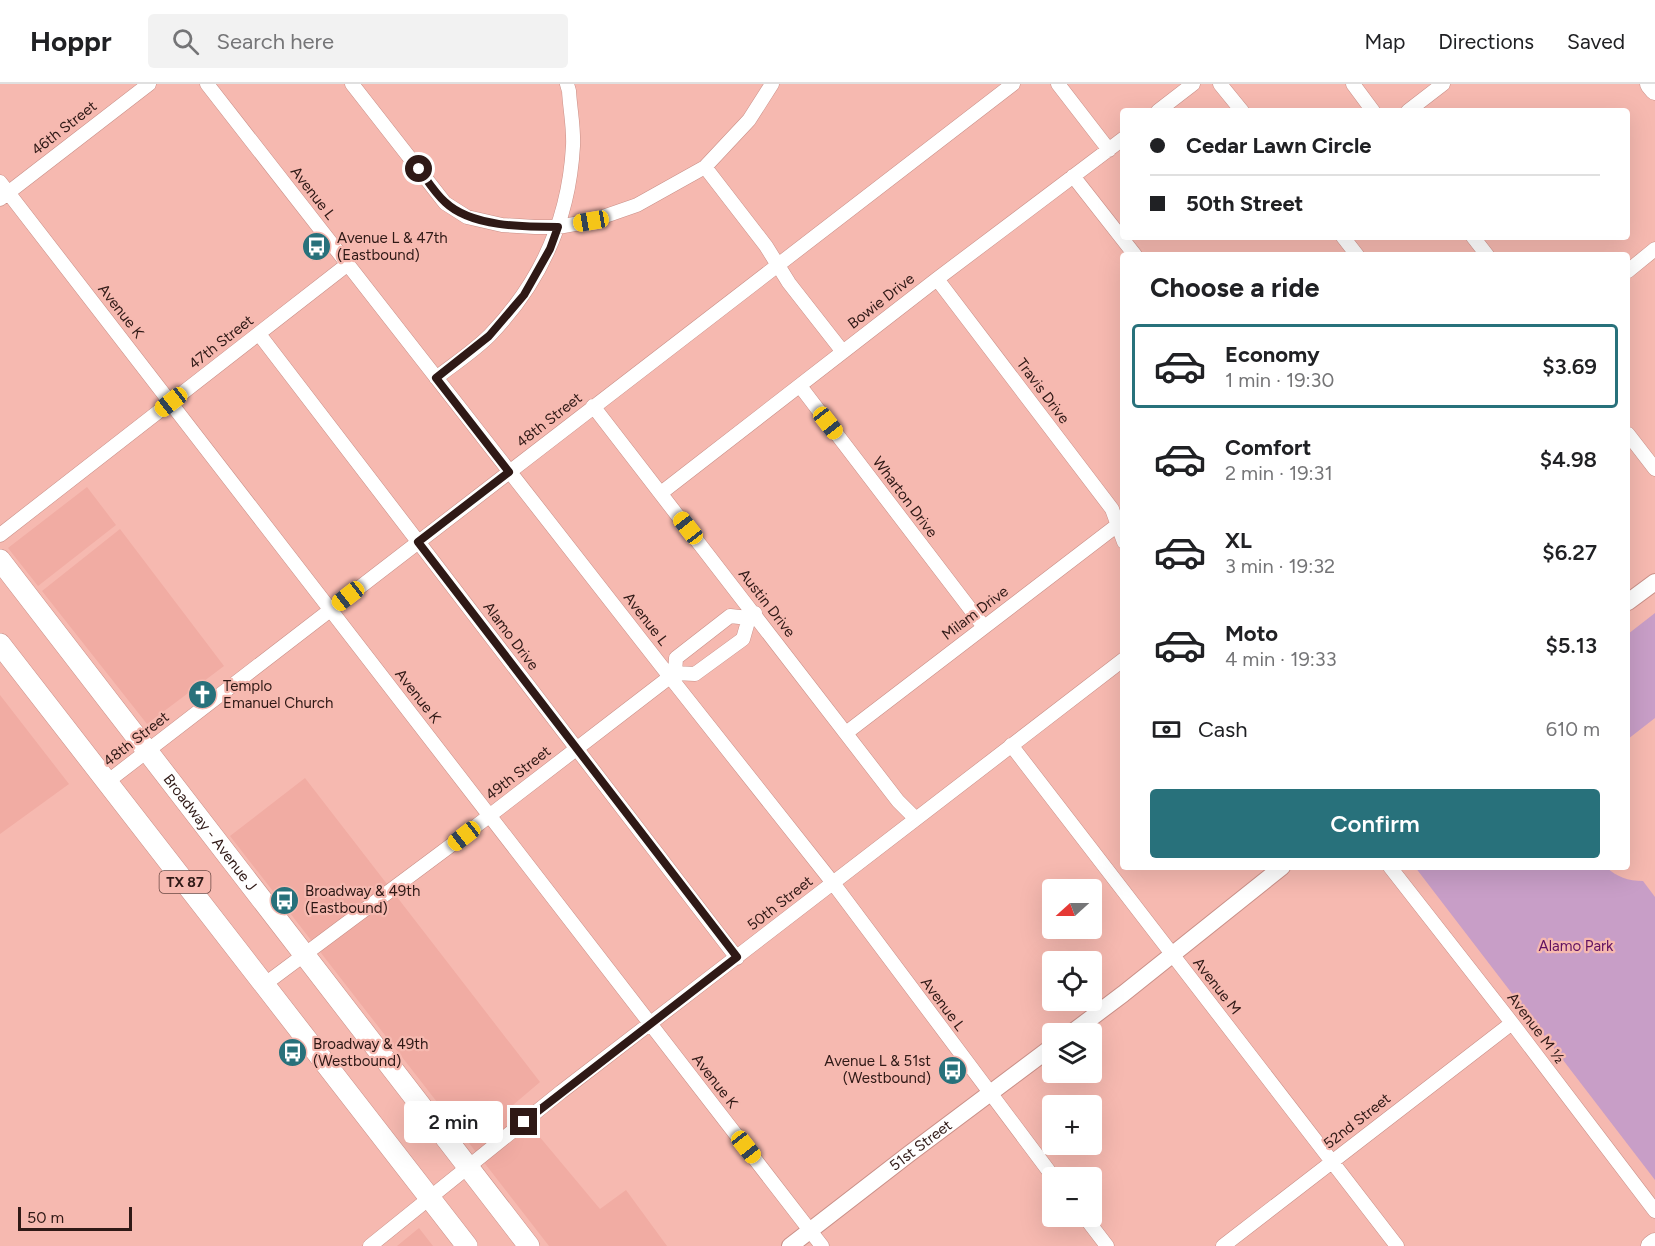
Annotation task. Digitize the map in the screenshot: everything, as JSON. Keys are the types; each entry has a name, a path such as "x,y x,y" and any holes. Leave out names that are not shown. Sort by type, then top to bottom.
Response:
{"main road":[{"path":"1650,84 1655,90"},
{"name":"Broadway - Avenue J","path":"0,560 529,1246"},
{"name":"TX 87","path":"0,644 467,1246"},
{"path":"1651,1246 1655,1243"}],"street":[{"name":"46th Street","path":"3,191 149,84"},
{"name":"Avenue L","path":"207,84 509,472 672,675 833,883 1046,1167"},
{"path":"352,84 446,203 466,217 502,225 535,227 558,227 591,221 638,205 705,167 749,120 772,84"},
{"path":"436,378 489,336 524,295 550,249 567,198 573,144 567,84"},
{"name":"48th Street","path":"107,782 1013,84"},
{"path":"1058,84 1109,150"},
{"path":"1162,108 1193,84"},
{"path":"1220,84 1240,108"},
{"path":"1353,84 1371,108"},
{"path":"1412,108 1443,84"},
{"name":"Bowie Drive","path":"661,493 937,279 1120,141"},
{"path":"705,167 766,246 789,283 843,352"},
{"path":"1073,176 1120,236"},
{"name":"Avenue K","path":"3,191 171,402 822,1246"},
{"path":"1123,240 1133,252"},
{"path":"1345,240 1355,252"},
{"path":"1475,240 1485,252"},
{"path":"1630,269 1655,249"},
{"name":"47th Street","path":"0,535 348,264"},
{"name":"Travis Drive","path":"937,279 1112,509 1120,523"},
{"name":"Alamo Drive","path":"259,334 737,957"},
{"name":"Wharton Drive","path":"800,386 984,627"},
{"name":"Austin Drive","path":"593,406 752,615 898,801 916,819"},
{"path":"1630,437 1655,469"},
{"name":"Milam Drive","path":"846,733 1120,523"},
{"path":"1630,601 1655,582"},
{"name":"49th Street","path":"265,984 490,816 672,675 695,674 743,639 752,615 730,616 676,658 672,675"},
{"name":"50th Street","path":"370,1246 468,1166 1120,662"},
{"name":"Avenue M","path":"1011,745 1397,1246"},
{"path":"1084,1023 1278,870"},
{"name":"Avenue M ½","path":"1392,870 1655,1211"},
{"name":"52nd Street","path":"1223,1246 1512,1023"},
{"name":"51st Street","path":"790,1246 1042,1054"},
{"path":"1092,1227 1107,1246"}],"shaded area":[{"path":"87,487 116,525 38,586 8,548"},
{"path":"120,529 224,666 147,724 42,591"},
{"path":"0,695 69,784 0,834"},
{"path":"305,778 540,1082 513,1105 600,1209 626,1190 667,1246 549,1246 230,836"},
{"path":"419,1228 433,1246 397,1246"}],"green space":[{"path":"1655,613 1655,718 1630,737 1630,632"},
{"name":"Alamo Park","path":"1417,870 1610,870 1623,878 1643,881 1655,897 1655,1180"}],"place":[{"name":"Avenue L & 47th (Eastbound)","path":"316,247"},
{"name":"Templo Emanuel Church","path":"202,695"},
{"name":"Broadway & 49th (Eastbound)","path":"284,900"},
{"name":"Broadway & 49th (Westbound)","path":"292,1053"},
{"name":"Avenue L & 51st (Westbound)","path":"952,1070"}],"route":[{"path":"419,169 446,203 466,217 502,225 558,227 550,249 524,295 489,336 436,378 509,472 418,542 737,957 524,1122"}]}
